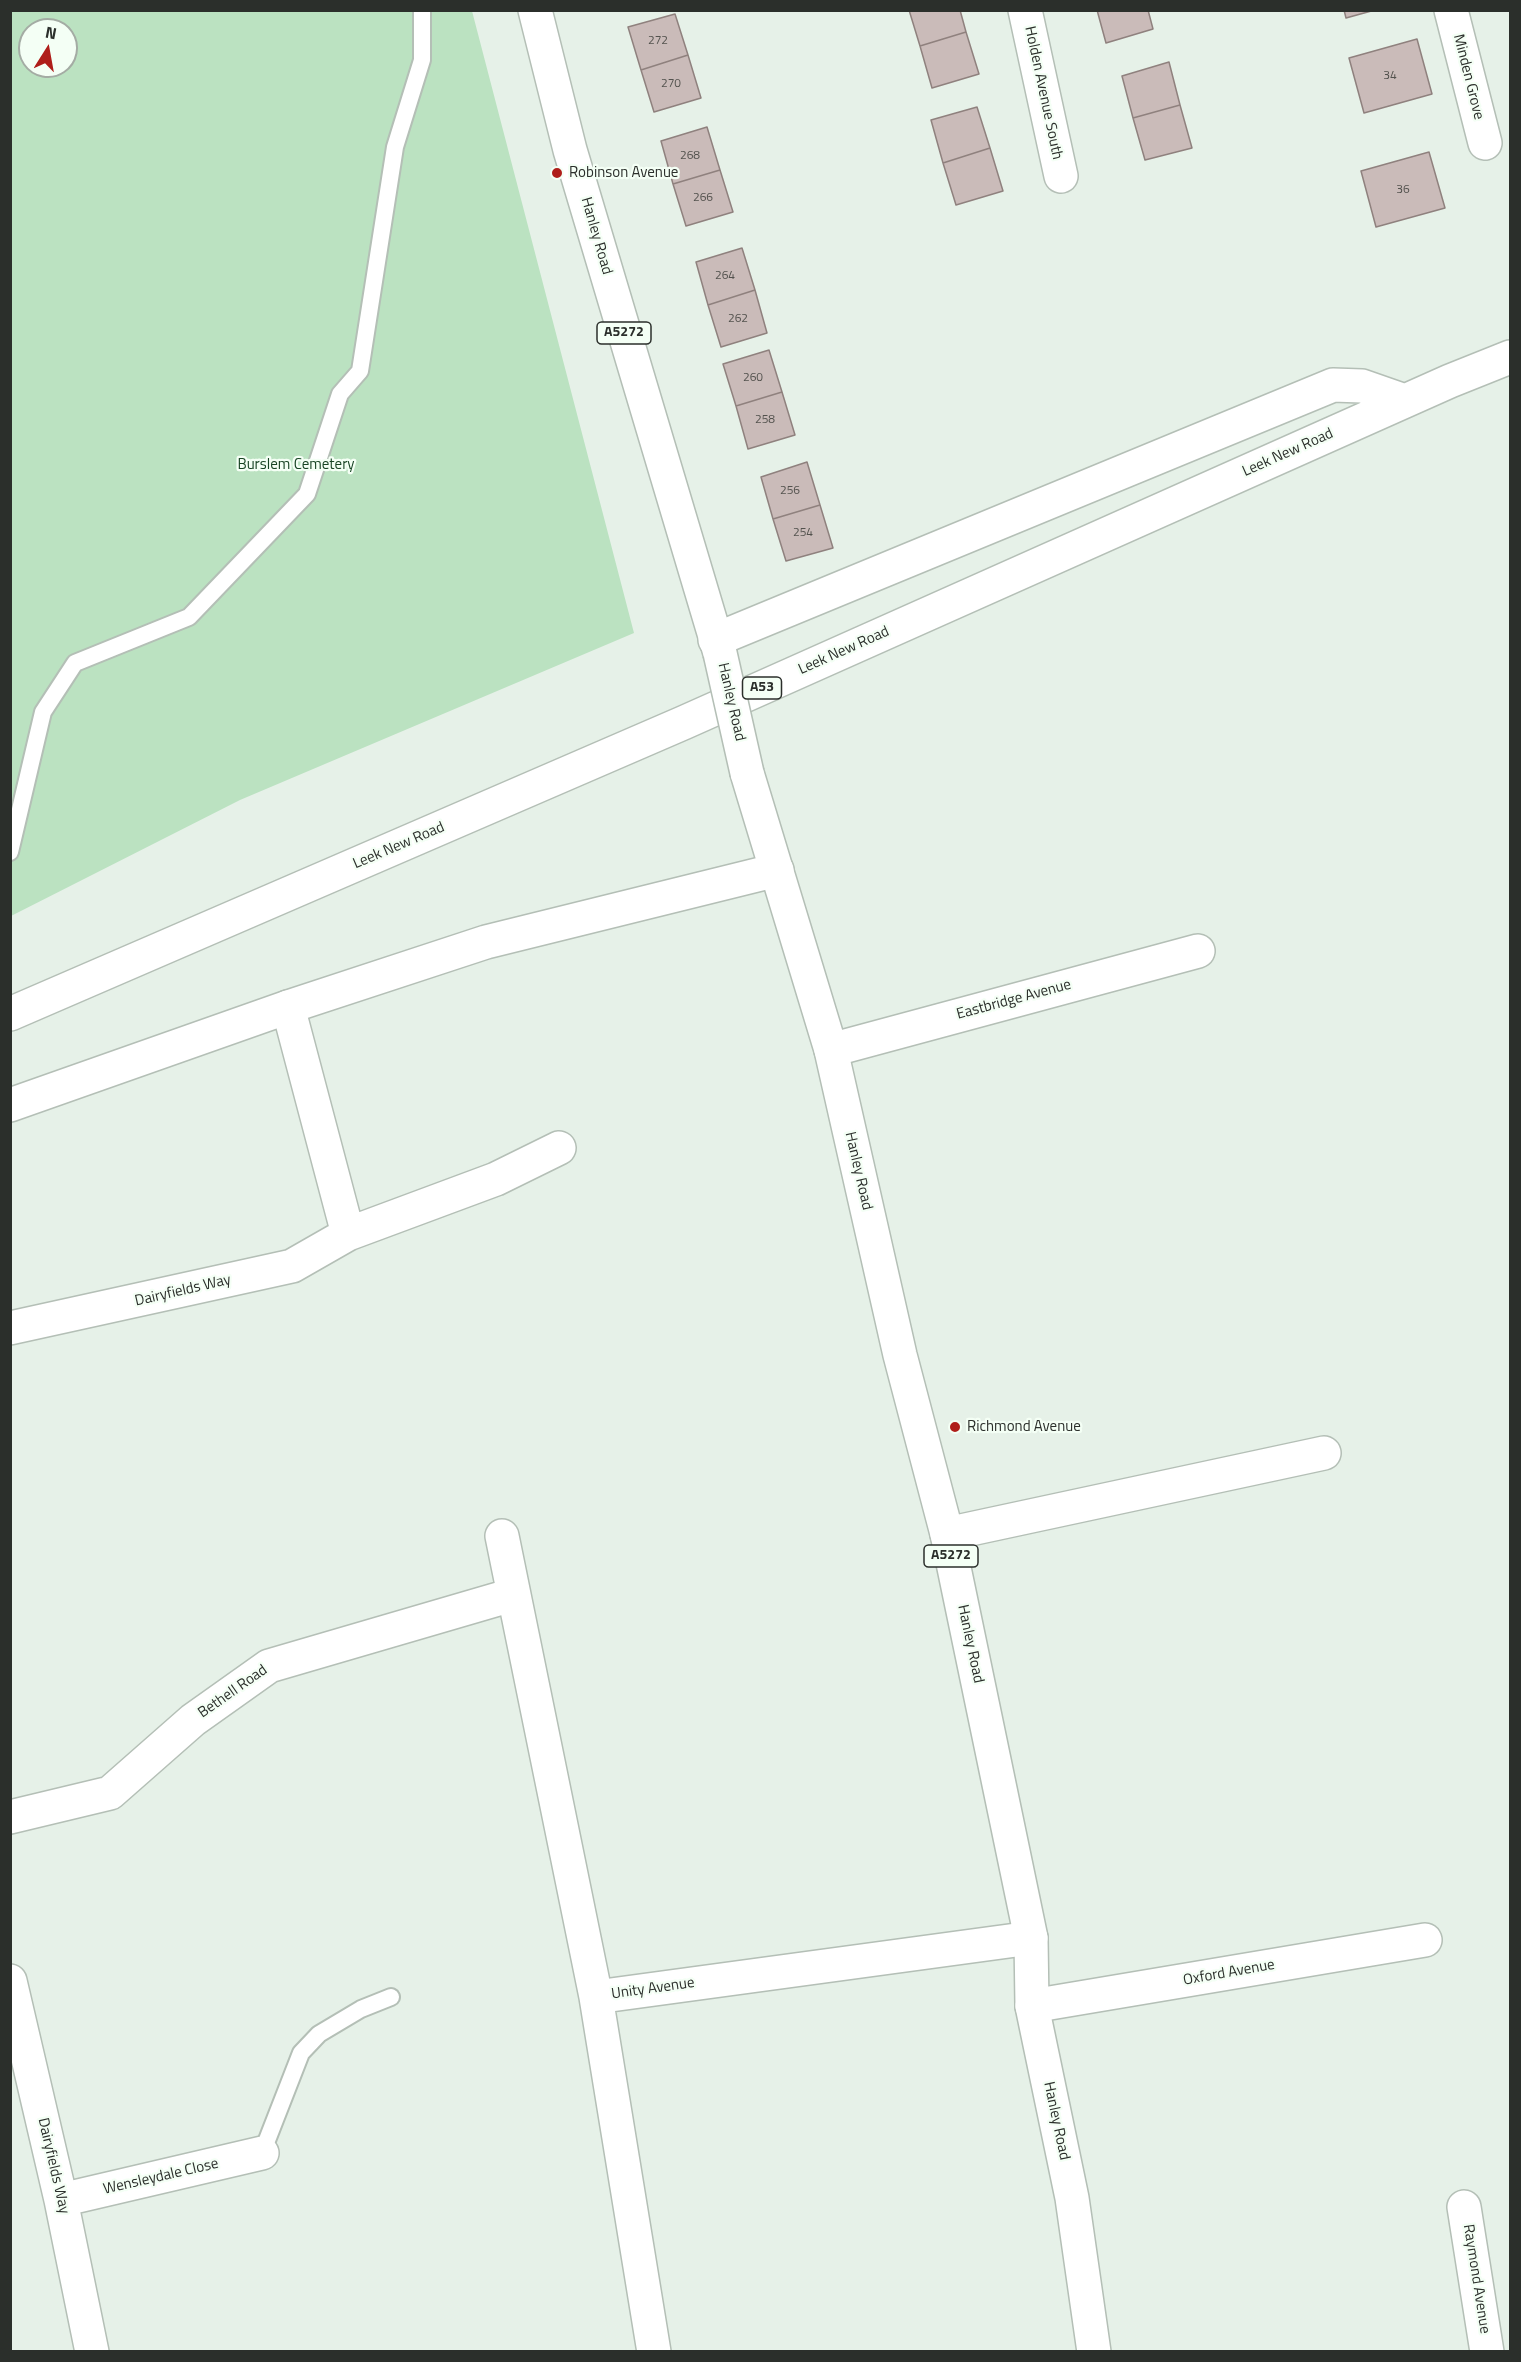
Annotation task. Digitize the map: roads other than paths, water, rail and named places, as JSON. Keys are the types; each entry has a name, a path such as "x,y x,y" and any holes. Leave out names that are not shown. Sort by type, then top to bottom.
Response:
{"main road":[{"name":"Hanley Road","path":"535,10 570,150 717,647 747,773 831,1050 900,1355 947,1534 1031,1938 1032,2006 1072,2198 1094,2352"},
{"name":"Holden Avenue South","path":"1025,10 1061,176"},
{"name":"Minden Grove","path":"1451,10 1485,142"},
{"name":"Leek New Road","path":"10,1014 694,718 1405,401 1510,357"},
{"path":"717,647 1334,385 1362,386 1405,401"},
{"path":"10,1105 288,1007 486,942 777,870"},
{"name":"Eastbridge Avenue","path":"831,1050 1198,951"},
{"path":"288,1007 348,1234"},
{"name":"Dairyfields Way","path":"10,1328 291,1266 348,1234 496,1179 559,1148"},
{"path":"947,1534 1324,1453"},
{"path":"502,1536 512,1595 524,1638 596,1997"},
{"name":"Bethell Road","path":"10,1816 110,1793 194,1720 269,1666 512,1595"},
{"name":"Unity Avenue","path":"654,2352 596,1997 1031,1938"},
{"name":"Oxford Avenue","path":"1032,2006 1425,1940"},
{"name":"Dairyfields Way","path":"10,1981 62,2200 92,2352"},
{"name":"Wensleydale Close","path":"62,2200 261,2153"},
{"name":"Raymond Avenue","path":"1464,2207 1487,2352"}],"lane":[{"path":"10,852 43,712 75,663 189,617 307,494 340,394 360,370 394,147 422,60 422,10"},
{"path":"261,2153 301,2054 319,2034 361,2009 391,1996"}],"place":[{"name":"Robinson Avenue","path":"557,173"},
{"name":"Richmond Avenue","path":"955,1427"}],"park label":[{"name":"Burslem Cemetery","path":"296,465"}]}
